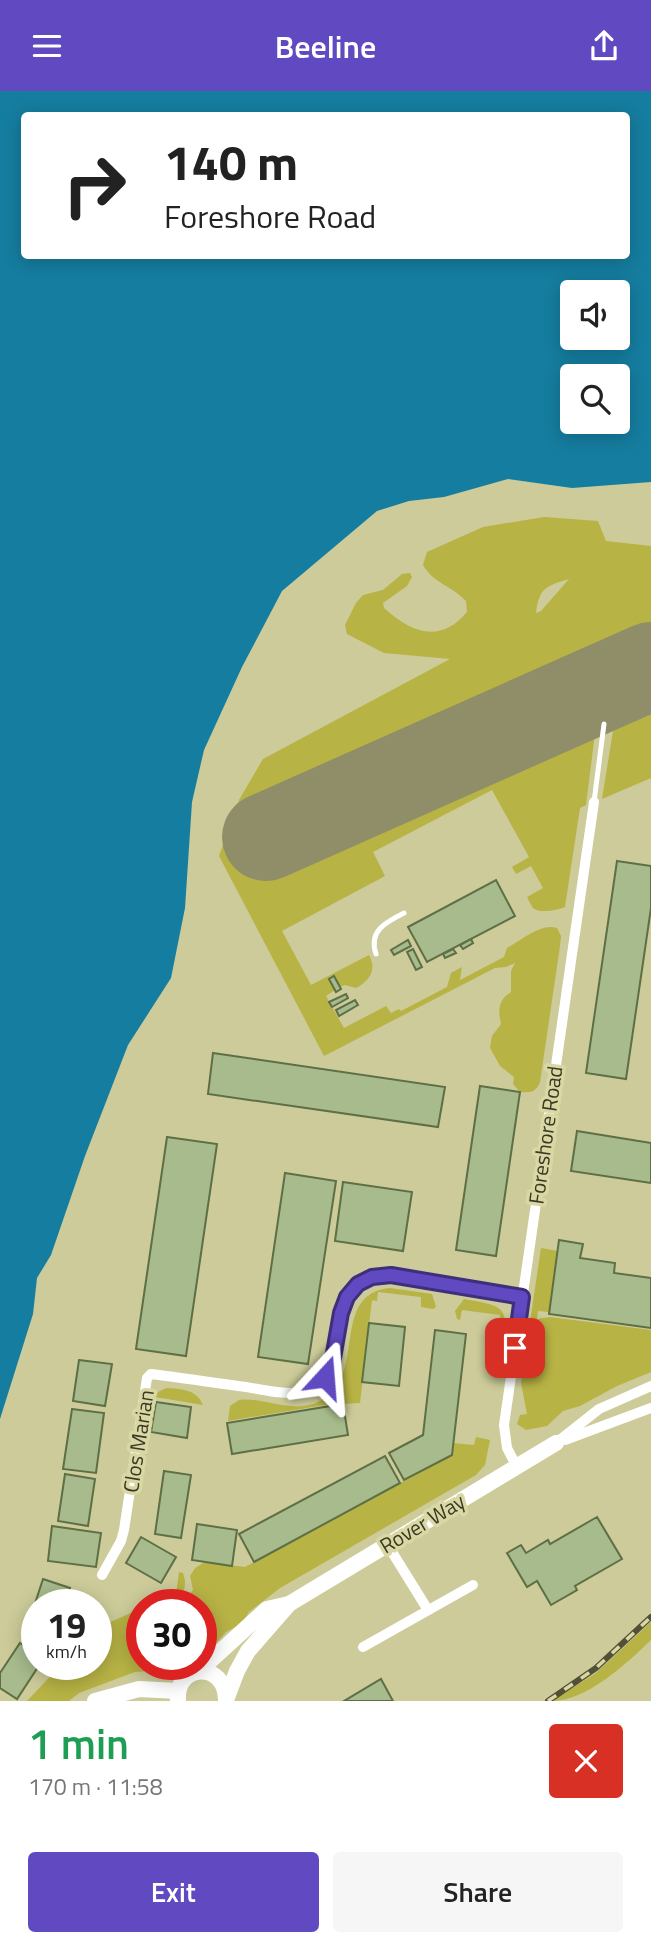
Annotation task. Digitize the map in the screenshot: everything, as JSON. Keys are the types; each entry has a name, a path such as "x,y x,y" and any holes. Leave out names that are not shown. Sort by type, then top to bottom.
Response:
{"street":[{"name":"Foreshore Road","path":"517,1467 507,1448 504,1425 594,802"},
{"name":"Clos Marian","path":"102,1575 121,1541 124,1530 147,1378 151,1374 288,1393 312,1388 325,1377 332,1364 341,1313 347,1297 358,1284 380,1275 522,1297"},
{"path":"556,1443 599,1409 651,1386"},
{"path":"556,1443 651,1408"},
{"name":"Rover Way","path":"226,1700 248,1651 289,1604 556,1443"},
{"path":"387,1543 428,1609"},
{"path":"363,1647 473,1585"},
{"name":"Rover Way","path":"217,1655 267,1609 289,1604"},
{"path":"217,1678 224,1685 226,1700"},
{"path":"95,1701 139,1689 178,1696"}],"lane":[{"path":"594,802 604,724"},
{"path":"376,954 373,939 377,931 382,925 404,913"}],"shaded area":[{"path":"544,517 598,521 606,541 651,546 651,778 602,799 614,725 595,733 586,805 580,808 565,907 544,911 532,907 527,897 543,888 531,866 516,874 512,867 529,857 492,790 373,852 385,876 282,931 311,985 369,955 371,974 356,988 345,985 340,987 334,977 329,979 335,990 326,996 344,1028 386,1006 391,1013 399,1009 401,1011 447,987 451,973 462,967 460,980 504,957 507,948 532,933 545,928 557,928 561,936 560,946 540,1082 535,1090 527,1092 520,1092 513,1084 514,1077 500,1066 490,1048 492,1036 501,1024 501,1002 511,992 511,971 515,963 495,968 324,1056 219,856 239,800 263,759 450,659 384,653 347,634 345,625 363,595 383,590 402,574 410,573 412,577 407,586 383,603 384,608 415,629 436,631 457,622 467,612 466,601 432,576 423,565 427,552 483,527","holes":["569,579 541,611 536,613 539,598 545,589"]},
{"path":"541,1248 558,1251 549,1312 538,1311 537,1319 550,1317 651,1330 651,1372 580,1406 563,1411 547,1426 526,1430 517,1424 520,1415 527,1414 521,1383 527,1346 524,1326 530,1322"},
{"path":"390,1288 432,1294 436,1307 421,1307 421,1297 378,1292 377,1301 372,1300 360,1403 343,1402 228,1421 230,1406 239,1400 304,1406 331,1394 341,1378 359,1306 371,1294"},
{"path":"464,1299 488,1304 502,1311 505,1324 497,1349 500,1315 462,1310 460,1320 457,1319 455,1311"},
{"path":"166,1388 192,1393 203,1405 155,1397"},
{"path":"476,1437 490,1440 485,1465 476,1475 280,1588 217,1642 217,1589 193,1589 190,1576 195,1568 205,1562 245,1567 452,1455 453,1443 474,1445"},
{"path":"179,1572 183,1573 184,1589 177,1589"},
{"path":"126,1615 126,1675 79,1693 69,1701 27,1701 47,1680 112,1680 112,1621"},
{"path":"651,1622 651,1640 606,1679 579,1695 552,1701 596,1673"}],"water":[{"path":"0,91 651,91 651,482 572,488 508,479 444,497 409,501 377,511 282,591 242,667 204,750 192,802 185,908 171,978 128,1045 85,1156 51,1255 37,1278 33,1314 0,1419"}],"building":[{"path":"617,861 651,866 651,908 626,1079 586,1073"},
{"path":"496,880 515,916 427,962 408,927"},
{"path":"471,939 473,943 463,949 460,945"},
{"path":"408,940 411,946 394,955 391,950"},
{"path":"413,949 422,967 416,970 407,952"},
{"path":"453,949 456,953 445,958 443,954"},
{"path":"334,976 341,989 336,992 329,979"},
{"path":"346,994 348,998 332,1007 329,1002"},
{"path":"355,1000 358,1005 339,1016 336,1010"},
{"path":"213,1053 445,1087 438,1127 208,1094"},
{"path":"480,1086 520,1092 496,1256 456,1250"},
{"path":"577,1131 651,1143 651,1183 571,1171"},
{"path":"167,1137 217,1144 186,1356 136,1349"},
{"path":"285,1173 336,1181 308,1364 258,1357"},
{"path":"343,1182 412,1192 403,1251 335,1241"},
{"path":"559,1240 583,1244 580,1258 615,1263 614,1273 651,1278 651,1328 549,1314"},
{"path":"369,1323 405,1327 399,1386 362,1382"},
{"path":"435,1330 466,1334 452,1455 404,1480 389,1453 423,1435"},
{"path":"79,1360 112,1364 105,1406 73,1401"},
{"path":"156,1402 191,1407 187,1438 151,1432"},
{"path":"343,1404 348,1435 232,1454 227,1423"},
{"path":"72,1409 104,1413 96,1473 63,1469"},
{"path":"385,1456 400,1483 254,1562 239,1534"},
{"path":"164,1471 191,1475 181,1538 155,1534"},
{"path":"65,1474 95,1479 88,1526 58,1521"},
{"path":"597,1517 622,1559 575,1586 577,1590 551,1605 537,1581 527,1587 507,1553 521,1545 526,1553 548,1540 550,1544"},
{"path":"197,1524 237,1530 232,1566 192,1560"},
{"path":"52,1526 101,1533 96,1567 48,1561"},
{"path":"141,1537 176,1557 161,1583 126,1563"},
{"path":"43,1579 70,1588 70,1589 40,1589"},
{"path":"21,1644 21,1680 29,1680 17,1699 0,1688 0,1673"},
{"path":"381,1679 393,1701 344,1701"}],"runway":[{"path":"266,837 651,666"}],"railway":[{"path":"548,1701 596,1668 651,1617"}],"route":[{"path":"325,1377 335,1355 341,1313 347,1297 358,1284 380,1275 522,1297 515,1348"}]}
